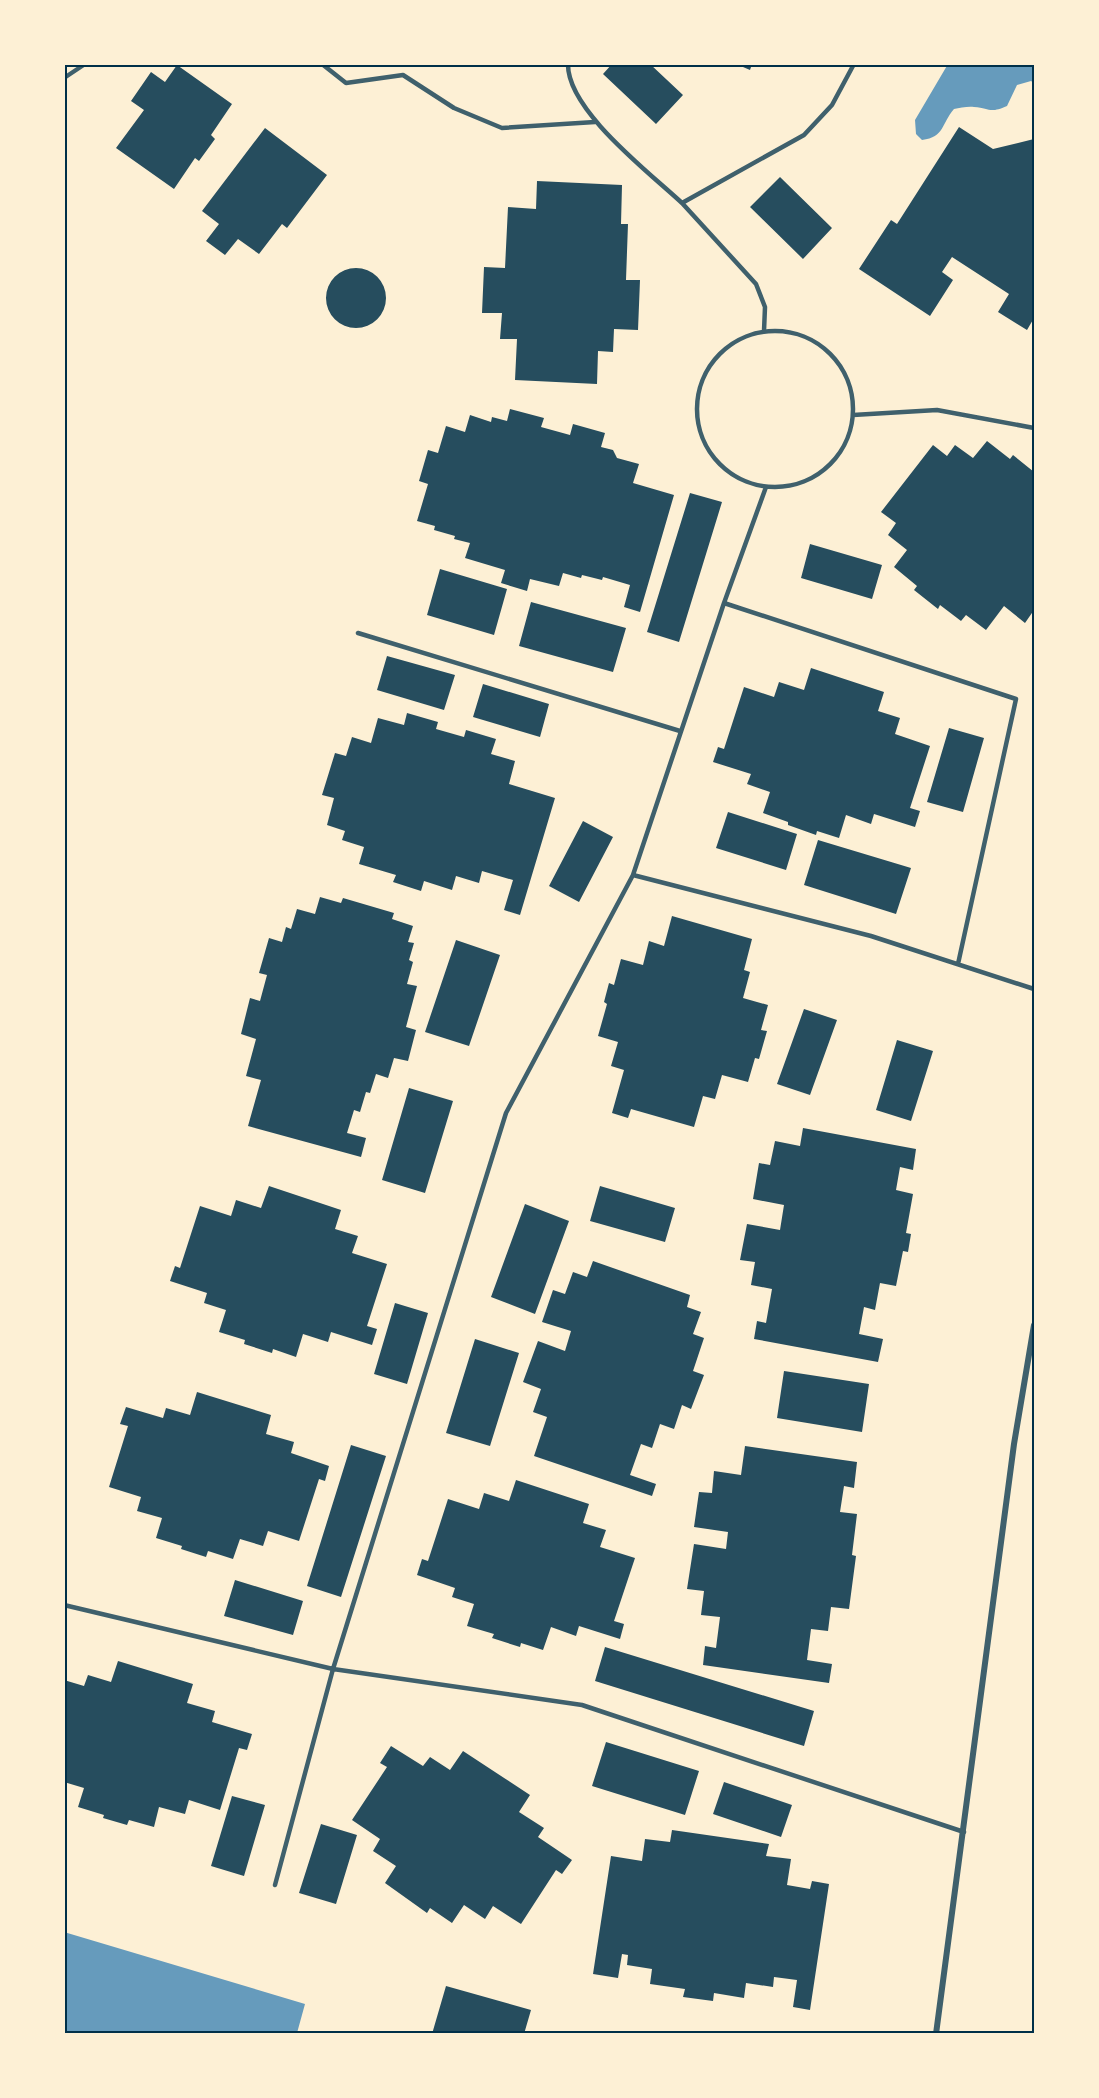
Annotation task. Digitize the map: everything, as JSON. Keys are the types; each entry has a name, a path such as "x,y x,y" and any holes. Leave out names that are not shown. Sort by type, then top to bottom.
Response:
{"street":[{"path":"936,2034 1014,1444 1035,1325"}],"lane":[{"path":"64,78 85,64"},
{"path":"322,64 346,83 403,75 454,108 502,128 595,122"},
{"path":"568,64 577,96 595,122 682,203 756,284 765,307 764,331"},
{"path":"682,203 804,135 832,105 854,64"},
{"path":"764,331 787,331 809,339 829,352 843,370 851,392 853,415 847,440 833,461 814,477 791,486 766,487 741,480 721,466 705,446 697,422 697,397 705,373 720,353 740,339 764,331"},
{"path":"853,415 937,410 1035,428"},
{"path":"275,1885 333,1669 506,1113 633,875 680,731 766,487"},
{"path":"724,603 1016,699 958,964"},
{"path":"358,633 680,731"},
{"path":"633,875 871,936 1035,989"},
{"path":"64,1605 333,1669 582,1705 964,1832"}],"water":[{"path":"948,64 1034,65 1034,83 1031,81 1017,85 1007,106 1001,108 993,110 969,107 954,109 939,133 922,140 916,134 915,120"},
{"path":"64,1932 305,2004 297,2033 65,2033"}],"building":[{"path":"612,64 650,64 683,95 656,124 603,74"},
{"path":"736,64 752,64 750,70"},
{"path":"177,65 232,104 211,135 215,139 199,161 195,158 174,189 116,148 144,110 131,101 151,72 165,82"},
{"path":"959,127 993,149 1034,139 1034,318 1027,330 998,312 1009,294 952,257 942,272 953,280 930,316 859,269 891,220 897,224"},
{"path":"265,128 327,175 287,228 282,224 259,254 238,239 225,255 206,241 219,224 202,211"},
{"path":"780,177 832,228 803,259 750,207"},
{"path":"537,181 622,185 621,224 628,224 626,280 640,280 638,330 614,329 613,352 598,351 597,384 515,380 517,339 500,339 502,313 482,313 484,267 505,268 508,207 536,209"},
{"path":"356,268 377,277 386,298 377,319 356,328 335,319 326,298 335,277"},
{"path":"510,409 544,418 541,427 570,435 573,424 605,433 601,447 613,450 617,458 639,464 633,483 674,495 640,612 624,607 630,585 603,577 602,580 582,575 581,578 563,573 559,586 530,579 527,591 501,583 505,570 465,558 470,543 454,539 455,536 434,530 435,526 417,521 428,484 419,481 428,450 438,453 446,426 465,432 470,415 491,422 492,417 507,421"},
{"path":"987,441 1010,459 1013,455 1034,472 1034,610 1025,623 1004,606 986,630 966,615 961,621 940,605 938,609 914,590 917,586 894,567 907,550 888,535 896,523 881,512 933,445 947,456 955,445 973,458"},
{"path":"690,493 722,502 679,642 647,632"},
{"path":"810,544 882,565 872,599 801,578"},
{"path":"440,569 507,589 494,635 427,615"},
{"path":"531,602 626,628 613,672 519,646"},
{"path":"387,656 455,675 444,710 377,690"},
{"path":"811,668 884,692 878,711 900,718 895,734 930,746 910,808 920,811 915,827 874,814 871,824 846,815 839,838 817,831 816,835 763,813 770,792 747,784 751,774 713,762 718,747 724,749 744,687 774,697 779,682 804,690"},
{"path":"483,684 549,704 540,737 473,717"},
{"path":"407,713 438,722 436,729 464,737 466,730 496,739 491,754 515,761 509,784 555,798 520,915 504,910 513,880 482,871 479,883 456,876 452,890 424,881 421,891 393,882 396,875 359,864 364,847 342,840 345,831 327,825 334,798 322,795 335,753 346,756 352,737 371,743 378,718 404,725"},
{"path":"949,728 984,738 963,812 927,802"},
{"path":"728,812 797,834 786,870 716,848"},
{"path":"583,821 613,837 579,902 549,886"},
{"path":"818,840 911,868 896,914 804,885"},
{"path":"320,897 341,903 343,898 394,913 392,919 413,926 408,942 414,943 409,960 413,962 407,984 417,986 406,1027 416,1030 408,1061 394,1058 388,1078 376,1074 370,1093 366,1092 360,1112 354,1110 347,1133 366,1138 361,1157 248,1126 261,1080 246,1076 256,1039 241,1034 250,998 260,1001 267,975 259,973 269,938 282,942 286,927 291,929 297,909 315,914"},
{"path":"672,916 752,939 744,970 750,972 743,998 768,1005 761,1030 767,1031 759,1059 755,1058 748,1082 722,1075 715,1099 703,1096 694,1127 631,1109 628,1118 612,1113 624,1070 611,1066 618,1042 598,1036 607,1004 604,1002 609,983 614,985 621,959 643,965 649,941 664,946"},
{"path":"456,940 500,955 469,1046 425,1032"},
{"path":"804,1009 837,1020 810,1095 777,1084"},
{"path":"897,1040 933,1051 911,1121 876,1110"},
{"path":"409,1088 453,1101 425,1193 382,1180"},
{"path":"803,1128 916,1149 913,1170 900,1167 896,1190 913,1194 906,1233 911,1234 908,1252 903,1251 896,1286 880,1283 875,1310 864,1307 859,1334 883,1339 878,1362 754,1339 757,1321 766,1323 772,1289 751,1285 755,1262 740,1260 747,1224 780,1230 784,1205 753,1199 759,1163 770,1165 775,1141 800,1146"},
{"path":"269,1186 341,1210 335,1229 358,1236 352,1253 387,1264 367,1326 377,1329 372,1345 331,1332 328,1342 303,1334 296,1357 273,1349 272,1353 244,1344 245,1340 219,1332 226,1310 204,1303 207,1293 170,1281 175,1266 180,1268 200,1206 231,1216 236,1200 261,1208"},
{"path":"600,1186 675,1208 665,1242 590,1221"},
{"path":"525,1204 569,1221 535,1314 491,1297"},
{"path":"593,1261 690,1295 687,1307 701,1312 693,1334 704,1338 693,1371 704,1375 691,1409 682,1405 674,1429 660,1424 652,1448 641,1444 630,1475 656,1484 652,1496 534,1456 547,1417 533,1412 541,1389 523,1382 538,1341 565,1351 571,1331 542,1322 553,1290 565,1294 573,1272 587,1277"},
{"path":"395,1303 428,1313 407,1384 374,1374"},
{"path":"475,1339 519,1353 490,1446 446,1433"},
{"path":"784,1371 869,1384 862,1432 777,1418"},
{"path":"197,1392 271,1415 266,1434 294,1442 291,1453 329,1466 325,1481 319,1479 299,1541 268,1531 263,1546 240,1539 233,1559 208,1551 206,1557 156,1538 162,1518 137,1511 141,1497 109,1487 128,1426 120,1424 126,1407 163,1418 166,1408 190,1415"},
{"path":"351,1445 386,1456 341,1597 307,1586"},
{"path":"745,1446 857,1462 854,1488 844,1486 840,1512 857,1514 852,1555 856,1556 849,1609 831,1607 828,1631 811,1629 807,1660 832,1664 829,1683 703,1665 705,1646 716,1648 720,1617 701,1615 704,1591 687,1589 694,1544 726,1549 728,1532 694,1527 699,1492 712,1493 714,1471 741,1475"},
{"path":"516,1480 589,1504 583,1523 606,1530 600,1547 635,1558 614,1621 624,1624 620,1639 579,1626 576,1636 551,1627 543,1650 521,1643 520,1647 492,1638 494,1634 467,1626 474,1604 452,1597 455,1588 417,1575 422,1559 428,1561 448,1499 479,1509 484,1493 509,1501"},
{"path":"235,1580 303,1601 293,1635 224,1616"},
{"path":"605,1647 814,1711 804,1746 595,1681"},
{"path":"118,1661 193,1684 187,1703 215,1711 212,1722 252,1734 247,1750 239,1748 220,1810 189,1800 185,1814 159,1807 154,1827 129,1820 127,1825 78,1807 84,1788 64,1782 64,1680 84,1686 88,1675 111,1682"},
{"path":"606,1742 699,1771 685,1815 592,1786"},
{"path":"391,1746 423,1766 430,1757 450,1770 463,1751 530,1795 519,1812 544,1828 538,1837 572,1860 562,1874 556,1870 521,1924 493,1906 485,1919 464,1905 452,1923 430,1908 427,1913 385,1883 396,1866 373,1851 380,1839 352,1820 387,1767 380,1763"},
{"path":"724,1782 792,1805 781,1837 713,1814"},
{"path":"232,1796 265,1805 244,1876 211,1866"},
{"path":"321,1824 357,1835 336,1904 299,1893"},
{"path":"672,1830 769,1844 766,1856 791,1859 787,1885 810,1889 812,1881 829,1884 810,2010 793,2007 797,1980 774,1977 773,1987 746,1983 744,1998 714,1993 713,2001 683,1997 685,1989 650,1984 652,1969 627,1965 628,1955 622,1954 618,1978 593,1974 611,1856 642,1861 645,1839 670,1842"},
{"path":"446,1986 531,2010 524,2034 432,2034"}]}
